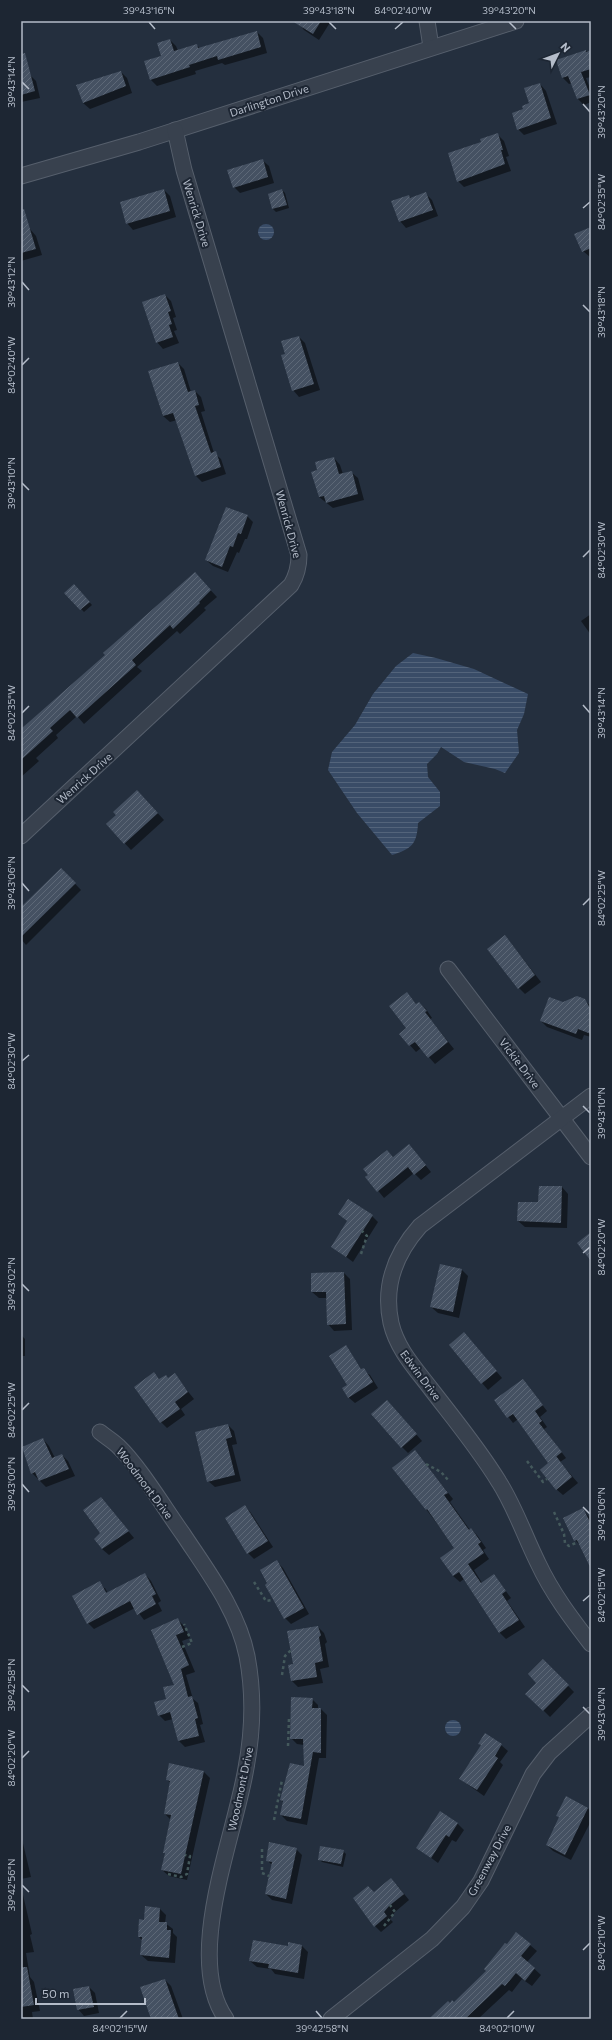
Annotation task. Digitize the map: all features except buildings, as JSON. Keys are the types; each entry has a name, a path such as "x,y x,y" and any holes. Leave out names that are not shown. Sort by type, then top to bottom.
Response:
{"street":[{"path":"427,21 431,47"},
{"name":"Darlington Drive","path":"21,176 175,130 516,21"},
{"name":"Wenrick Drive","path":"21,836 291,586 297,576 299,555 184,170 175,130"},
{"name":"Vickie Drive","path":"448,968 591,1157"},
{"name":"Edwin Drive","path":"591,1096 420,1226 408,1240 397,1258 390,1279 388,1305 394,1333 404,1354 480,1453 499,1482 552,1590 591,1644"},
{"name":"Woodmont Drive","path":"100,1432 118,1446 139,1472 185,1538 229,1605 247,1655 251,1691 250,1742 246,1769 213,1914 209,1960 213,1990 226,2019"},
{"name":"Greenway Drive","path":"331,2019 432,1939 464,1907 480,1881 533,1774 549,1753 591,1715"}],"path":[{"path":"361,1254 367,1236 362,1231"},
{"path":"527,1462 543,1482 547,1479"},
{"path":"426,1464 441,1472 449,1481"},
{"path":"554,1512 564,1534 565,1543 569,1546 578,1542"},
{"path":"254,1582 262,1597 266,1601 273,1600"},
{"path":"182,1647 192,1643 184,1624"},
{"path":"282,1675 285,1656 291,1650"},
{"path":"288,1746 290,1718"},
{"path":"274,1820 282,1780"},
{"path":"262,1849 262,1873 269,1876"},
{"path":"168,1874 181,1877 187,1874 190,1856 185,1855"},
{"path":"384,1926 395,1912 390,1905"}],"water":[{"path":"263,224 269,224 274,229 272,238 269,240 263,240 258,235 258,229"},
{"path":"413,653 474,669 528,694 524,714 517,730 519,753 505,773 495,769 464,762 441,747 437,754 427,764 428,777 440,792 440,806 418,823 416,836 412,845 404,851 392,855 357,813 328,770 332,752 355,725 373,694 396,666"},
{"path":"450,1720 456,1720 461,1725 459,1734 456,1736 450,1736 445,1731 445,1725"}]}
